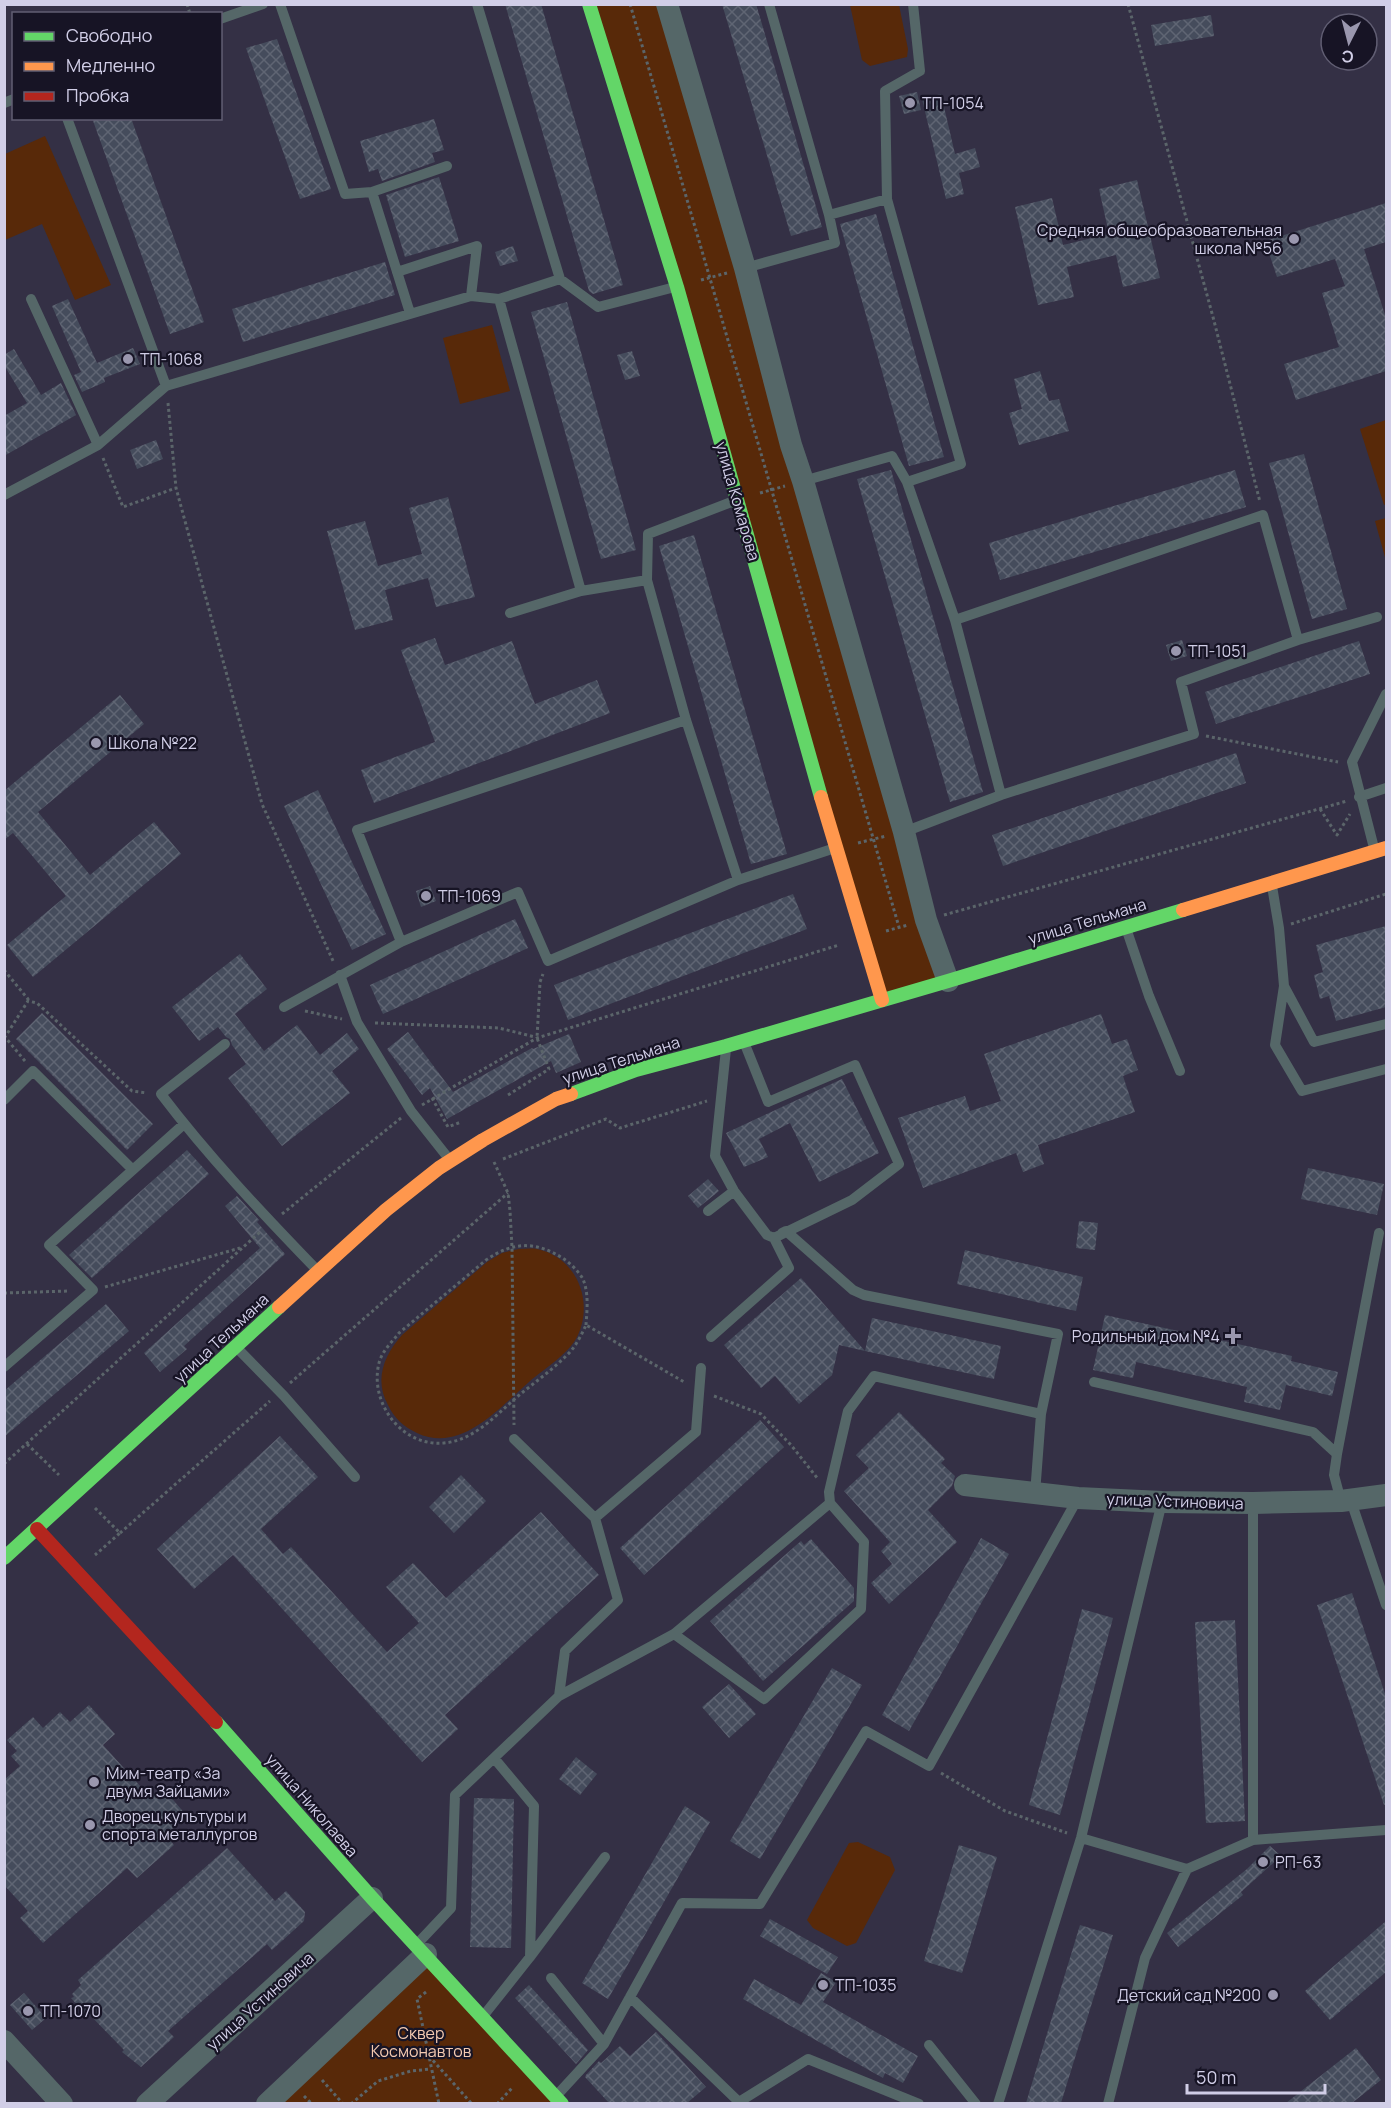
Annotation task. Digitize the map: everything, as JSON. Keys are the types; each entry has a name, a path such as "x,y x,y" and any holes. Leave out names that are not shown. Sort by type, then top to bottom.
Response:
{"street":[{"name":"улица Комарова","path":"589,4 677,287 836,848 882,1000"},
{"path":"667,4 745,268 791,445 904,832 926,920 948,981"},
{"name":"улица Тельмана","path":"4,1558 386,1210 483,1140 556,1099 636,1070 948,981 1380,850"},
{"name":"улица Устиновича","path":"965,1485 1077,1498 1162,1502 1346,1501 1386,1495"},
{"name":"улица Николаева","path":"37,1529 197,1700 372,1898 559,2100"},
{"name":"улица Устиновича","path":"147,2103 372,1898"},
{"path":"267,2103 308,2065 421,1949"},
{"path":"4,2041 62,2103"}],"lane":[{"path":"222,18 244,7 263,4"},
{"path":"280,4 345,194 372,192 447,166"},
{"path":"477,4 560,279 598,307 677,287"},
{"path":"745,268 835,243 769,4"},
{"path":"907,482 961,464 887,199 885,91 920,71 914,4"},
{"path":"68,120 166,386"},
{"path":"372,192 410,313"},
{"path":"829,215 887,199"},
{"path":"397,272 477,246 471,296"},
{"path":"4,495 98,445 166,386 471,296 499,298 560,279"},
{"path":"499,298 581,591"},
{"path":"31,300 98,445"},
{"path":"803,481 892,456 907,482 956,620 1001,795"},
{"path":"738,500 648,534 647,580 686,720 738,880"},
{"path":"956,620 1263,515 1298,640"},
{"path":"510,613 581,591 647,580"},
{"path":"904,832 1001,795 1194,734 1181,682 1298,640 1377,617"},
{"path":"1380,850 1354,799 1352,762 1386,694"},
{"path":"401,942 357,830 686,720"},
{"path":"1354,799 1386,788"},
{"path":"285,1007 401,942 518,892 548,961 738,880 836,848"},
{"path":"1272,882 1284,986 1275,1045 1302,1091 1386,1070"},
{"path":"1125,926 1149,996 1180,1071"},
{"path":"340,975 357,1022 411,1110 451,1161"},
{"path":"1284,986 1314,1042 1386,1024"},
{"path":"744,1040 768,1102 855,1065 899,1164 852,1200 774,1238"},
{"path":"225,1044 161,1094 184,1124 271,1223 318,1272"},
{"path":"711,1337 789,1268 774,1238 767,1235 734,1191 715,1156 726,1046"},
{"path":"4,1100 33,1071 132,1169"},
{"path":"4,1367 93,1290 49,1245 184,1124"},
{"path":"708,1211 734,1191"},
{"path":"786,1231 853,1290 864,1295 1058,1334 1041,1414 1035,1494"},
{"path":"1378,1233 1334,1475 1386,1605"},
{"path":"236,1347 280,1392 355,1477"},
{"path":"595,1518 696,1432 702,1368"},
{"path":"421,1949 451,1908 455,1796 558,1696 674,1634 829,1497 848,1411 874,1376 1041,1414"},
{"path":"1094,1382 1313,1432 1337,1454"},
{"path":"514,1439 595,1518 618,1600 565,1651 558,1696"},
{"path":"674,1634 764,1699 861,1609 864,1542 829,1497"},
{"path":"559,2100 604,2044 682,1903 760,1904 866,1731 929,1766 1077,1498"},
{"path":"998,2103 1081,1838 1162,1502"},
{"path":"1253,1503 1253,1840"},
{"path":"494,1758 534,1806 530,1957"},
{"path":"1081,1838 1187,1869 1253,1840 1386,1830"},
{"path":"482,2018 605,1857"},
{"path":"1108,2103 1145,1958 1187,1869"},
{"path":"551,1978 604,2044"},
{"path":"630,1997 739,2103 808,2059 919,2103"},
{"path":"929,2045 976,2103"}],"path":[{"path":"630,4 899,928"},
{"path":"1128,4 1214,317 1263,515"},
{"path":"677,287 745,268"},
{"path":"166,386 176,488 262,804 340,975"},
{"path":"98,445 123,507 176,488"},
{"path":"738,500 803,481"},
{"path":"1194,734 1338,762 1341,771"},
{"path":"1320,809 1337,835 1354,799 1346,791"},
{"path":"836,848 904,832"},
{"path":"1279,928 1386,894"},
{"path":"548,961 540,982 537,1038 549,1069"},
{"path":"4,970 28,1001"},
{"path":"28,1001 5,1036 33,1071"},
{"path":"28,1001 37,1003 132,1091 161,1094"},
{"path":"285,1007 357,1022 499,1028 537,1038"},
{"path":"4,1464 241,1248 411,1110 537,1038"},
{"path":"495,1162 606,1119 620,1128 720,1096"},
{"path":"432,1098 448,1127 469,1120"},
{"path":"491,1153 508,1192 512,1246 514,1439"},
{"path":"120,1533 508,1192"},
{"path":"512,1246 537,1246 553,1252 569,1262 582,1278 587,1300 585,1325 579,1339 567,1356 482,1428 462,1439 443,1443 422,1442 404,1433 387,1414 380,1399 377,1381 379,1362 388,1346 399,1333 486,1260 512,1246"},
{"path":"4,1293 93,1290 241,1248"},
{"path":"585,1325 699,1391 761,1414 791,1445 829,1497"},
{"path":"929,1766 1005,1811 1081,1838"},
{"path":"427,1991 417,1999 439,2103"},
{"path":"428,2054 472,2103"},
{"path":"308,2065 343,2103"},
{"path":"351,2103 378,2081 411,2071 431,2069"},
{"path":"496,2103 514,2086"},
{"path":"444,2103 478,2103"}],"green space":[{"path":"589,5 667,5 948,981 882,1000"},
{"path":"850,5 899,5 908,49 907,57 870,66 862,60"},
{"path":"45,136 111,285 75,300 42,224 5,240 5,154"},
{"path":"492,325 510,391 460,404 443,338"},
{"path":"1386,420 1386,504 1384,505 1360,429"},
{"path":"1386,518 1386,561 1375,521"},
{"path":"519,1249 537,1249 551,1254 571,1270 578,1282 584,1308 582,1322 574,1342 492,1415 464,1433 449,1438 433,1438 412,1431 396,1418 384,1396 383,1368 390,1351 402,1335 487,1262 502,1253"},
{"path":"858,1842 890,1857 895,1870 856,1943 847,1946 813,1928 807,1920 849,1843"},
{"name":"Сквер Космонавтов","path":"426,1954 562,2104 267,2104"}],"building":[{"path":"505,4 541,4 623,285 593,294 589,291"},
{"path":"722,4 756,4 822,227 791,236"},
{"path":"1211,15 1214,36 1155,46 1151,25"},
{"path":"277,39 331,189 300,199 246,48"},
{"name":"ТП-1054","path":"917,92 921,110 904,114 899,96"},
{"path":"941,94 955,154 975,148 980,167 959,173 964,194 946,199 922,99"},
{"path":"434,119 444,150 432,153 435,162 382,181 378,169 369,172 360,141"},
{"path":"93,120 132,120 204,322 170,334"},
{"path":"439,177 459,241 405,257 386,195"},
{"path":"1137,180 1160,278 1123,287 1116,255 1067,267 1074,297 1038,305 1015,207 1052,198 1063,245 1109,234 1099,189"},
{"path":"1386,203 1386,242 1364,249 1386,318 1386,371 1296,400 1284,364 1339,347 1322,293 1345,286 1335,259 1277,277 1265,241"},
{"path":"876,214 944,457 909,466 840,224"},
{"path":"513,246 518,261 500,266 495,252"},
{"path":"385,262 395,295 243,342 232,309"},
{"path":"68,299 97,363 133,348 140,364 104,378 105,382 82,392 74,375 81,372 52,306"},
{"path":"567,302 636,550 601,559 531,312"},
{"path":"14,349 41,395 61,383 76,415 4,456 4,416 27,403 4,365 4,355"},
{"path":"632,351 640,376 625,380 617,355"},
{"path":"1040,371 1049,401 1059,399 1069,431 1019,445 1009,413 1022,409 1014,379"},
{"path":"156,440 163,459 137,469 130,450"},
{"path":"1304,454 1347,609 1312,619 1269,463"},
{"path":"891,470 983,792 950,802 857,479"},
{"path":"1235,470 1246,507 1000,580 989,543"},
{"path":"448,497 475,597 436,607 428,578 385,590 393,620 355,630 327,531 365,521 378,566 422,554 409,508"},
{"path":"694,535 787,854 751,864 659,546"},
{"path":"435,638 445,665 512,641 535,704 597,680 610,713 374,803 361,770 435,742 401,650"},
{"name":"ТП-1051","path":"1182,640 1187,656 1171,661 1166,645"},
{"path":"1359,641 1370,674 1216,724 1205,692"},
{"path":"120,695 144,724 38,812 90,875 154,822 181,854 33,977 7,945 66,896 13,833 4,840 4,791"},
{"path":"1236,753 1246,783 1003,866 992,835"},
{"path":"318,790 386,934 352,950 284,806"},
{"name":"ТП-1069","path":"430,886 436,901 421,907 416,891"},
{"path":"793,894 807,929 568,1020 554,985"},
{"path":"515,919 528,948 383,1014 370,985"},
{"path":"1386,926 1386,1007 1336,1021 1329,996 1320,999 1314,975 1323,972 1316,945"},
{"path":"240,954 267,989 235,1014 264,1051 297,1025 320,1055 347,1033 359,1049 332,1071 350,1093 282,1146 228,1078 246,1064 230,1039 218,1027 199,1041 172,1007"},
{"path":"42,1013 153,1124 127,1150 16,1039"},
{"path":"1101,1014 1112,1044 1127,1039 1138,1070 1123,1076 1135,1112 1038,1145 1044,1164 1023,1172 1016,1153 923,1188 898,1118 965,1096 970,1111 1001,1101 984,1054"},
{"path":"408,1032 453,1092 532,1048 569,1034 581,1062 556,1073 551,1061 447,1119 430,1088 422,1095 387,1049"},
{"path":"842,1079 879,1153 819,1182 790,1123 759,1139 768,1157 744,1167 726,1133"},
{"path":"187,1150 209,1174 92,1278 69,1255"},
{"path":"1308,1168 1384,1184 1377,1215 1301,1199"},
{"path":"708,1179 719,1191 698,1208 688,1196"},
{"path":"237,1196 285,1254 184,1346 187,1349 160,1372 144,1353 260,1248 225,1206"},
{"path":"1079,1221 1098,1223 1095,1250 1076,1248"},
{"path":"965,1250 1083,1277 1076,1311 957,1284"},
{"path":"801,1278 865,1351 839,1345 832,1375 799,1404 775,1376 761,1388 724,1345"},
{"path":"106,1304 129,1331 4,1437 4,1391"},
{"path":"1105,1315 1292,1356 1291,1361 1338,1372 1332,1396 1286,1385 1280,1410 1244,1402 1247,1387 1136,1362 1133,1378 1093,1370"},
{"path":"872,1318 1001,1346 994,1379 865,1351"},
{"path":"899,1412 945,1459 941,1463 955,1476 952,1486 928,1510 957,1542 889,1604 871,1583 892,1564 881,1551 890,1542 844,1491 869,1468 856,1455"},
{"path":"760,1420 784,1447 644,1575 620,1548"},
{"path":"280,1436 318,1477 261,1529 283,1554 291,1547 387,1652 419,1623 386,1587 413,1563 446,1598 541,1512 599,1575 445,1715 458,1729 422,1762 233,1555 194,1589 157,1549"},
{"path":"461,1475 486,1501 454,1533 429,1507"},
{"path":"981,1538 1009,1554 909,1731 882,1715"},
{"path":"811,1539 854,1588 854,1601 763,1681 710,1621 801,1541 804,1545"},
{"path":"1352,1593 1386,1697 1386,1804 1384,1805 1317,1605"},
{"path":"1082,1609 1113,1618 1060,1815 1029,1805"},
{"path":"1235,1620 1245,1821 1206,1823 1195,1622"},
{"path":"832,1668 862,1685 760,1859 730,1841"},
{"path":"729,1684 756,1714 729,1738 702,1707"},
{"name":"Дворец культуры и спорта металлургов","path":"89,1705 115,1734 103,1745 150,1797 162,1787 187,1816 165,1835 174,1845 137,1878 127,1868 43,1943 20,1918 28,1911 4,1885 4,1780 20,1766 11,1756 17,1751 7,1740 33,1717 43,1728 60,1712 70,1722"},
{"path":"576,1757 597,1774 580,1795 559,1779"},
{"path":"474,1798 514,1799 511,1948 470,1947"},
{"path":"685,1806 710,1822 608,1999 582,1983"},
{"path":"959,1845 997,1857 962,1973 924,1961"},
{"path":"1270,1846 1281,1856 1241,1892 1243,1895 1178,1947 1167,1933 1247,1869"},
{"path":"227,1848 275,1901 286,1891 305,1912 304,1921 272,1950 267,1944 168,2031 174,2037 141,2067 122,2052 124,2050 87,2012 85,2014 71,1998 74,1997 72,1994 81,1985 78,1980"},
{"path":"770,1919 838,1957 827,1974 760,1936"},
{"path":"1386,1921 1386,1972 1330,2020 1305,1991"},
{"path":"1080,1925 1113,1935 1061,2103 1026,2103"},
{"path":"821,1973 836,1982 823,2002 918,2056 903,2083 885,2073 883,2078 743,1999 754,1979 801,2005"},
{"path":"529,1985 588,2050 576,2064 515,1998"},
{"name":"ТП-1070","path":"24,1993 46,2018 32,2030 10,2005"},
{"path":"656,2032 706,2087 687,2103 609,2103 585,2077 586,2075 599,2061 601,2063 620,2046 630,2056"},
{"path":"1356,2048 1381,2080 1352,2103 1286,2103"}],"traffic: fast":[{"path":"589,4 677,287 821,797"},
{"path":"571,1094 636,1070 726,1046 1183,910"},
{"path":"4,1558 279,1307"},
{"path":"216,1722 372,1898 562,2104"}],"traffic: slow":[{"path":"821,797 882,1000"},
{"path":"1183,910 1386,848"},
{"path":"279,1307 386,1210 439,1168 556,1099 571,1094"}],"traffic: jam":[{"path":"37,1529 216,1722"}],"place":[{"name":"ТП-1054","path":"910,103"},
{"name":"Средняя общеобразовательная школа №56","path":"1294,239"},
{"name":"ТП-1068","path":"128,359"},
{"name":"ТП-1051","path":"1176,651"},
{"name":"Школа №22","path":"96,743"},
{"name":"ТП-1069","path":"426,896"},
{"name":"Родильный дом №4","path":"1233,1336"},
{"name":"Мим-театр «За двумя Зайцами»","path":"94,1782"},
{"name":"Дворец культуры и спорта металлургов","path":"90,1825"},
{"name":"РП-63","path":"1263,1862"},
{"name":"ТП-1035","path":"823,1985"},
{"name":"Детский сад №200","path":"1273,1995"},
{"name":"ТП-1070","path":"28,2011"}]}
